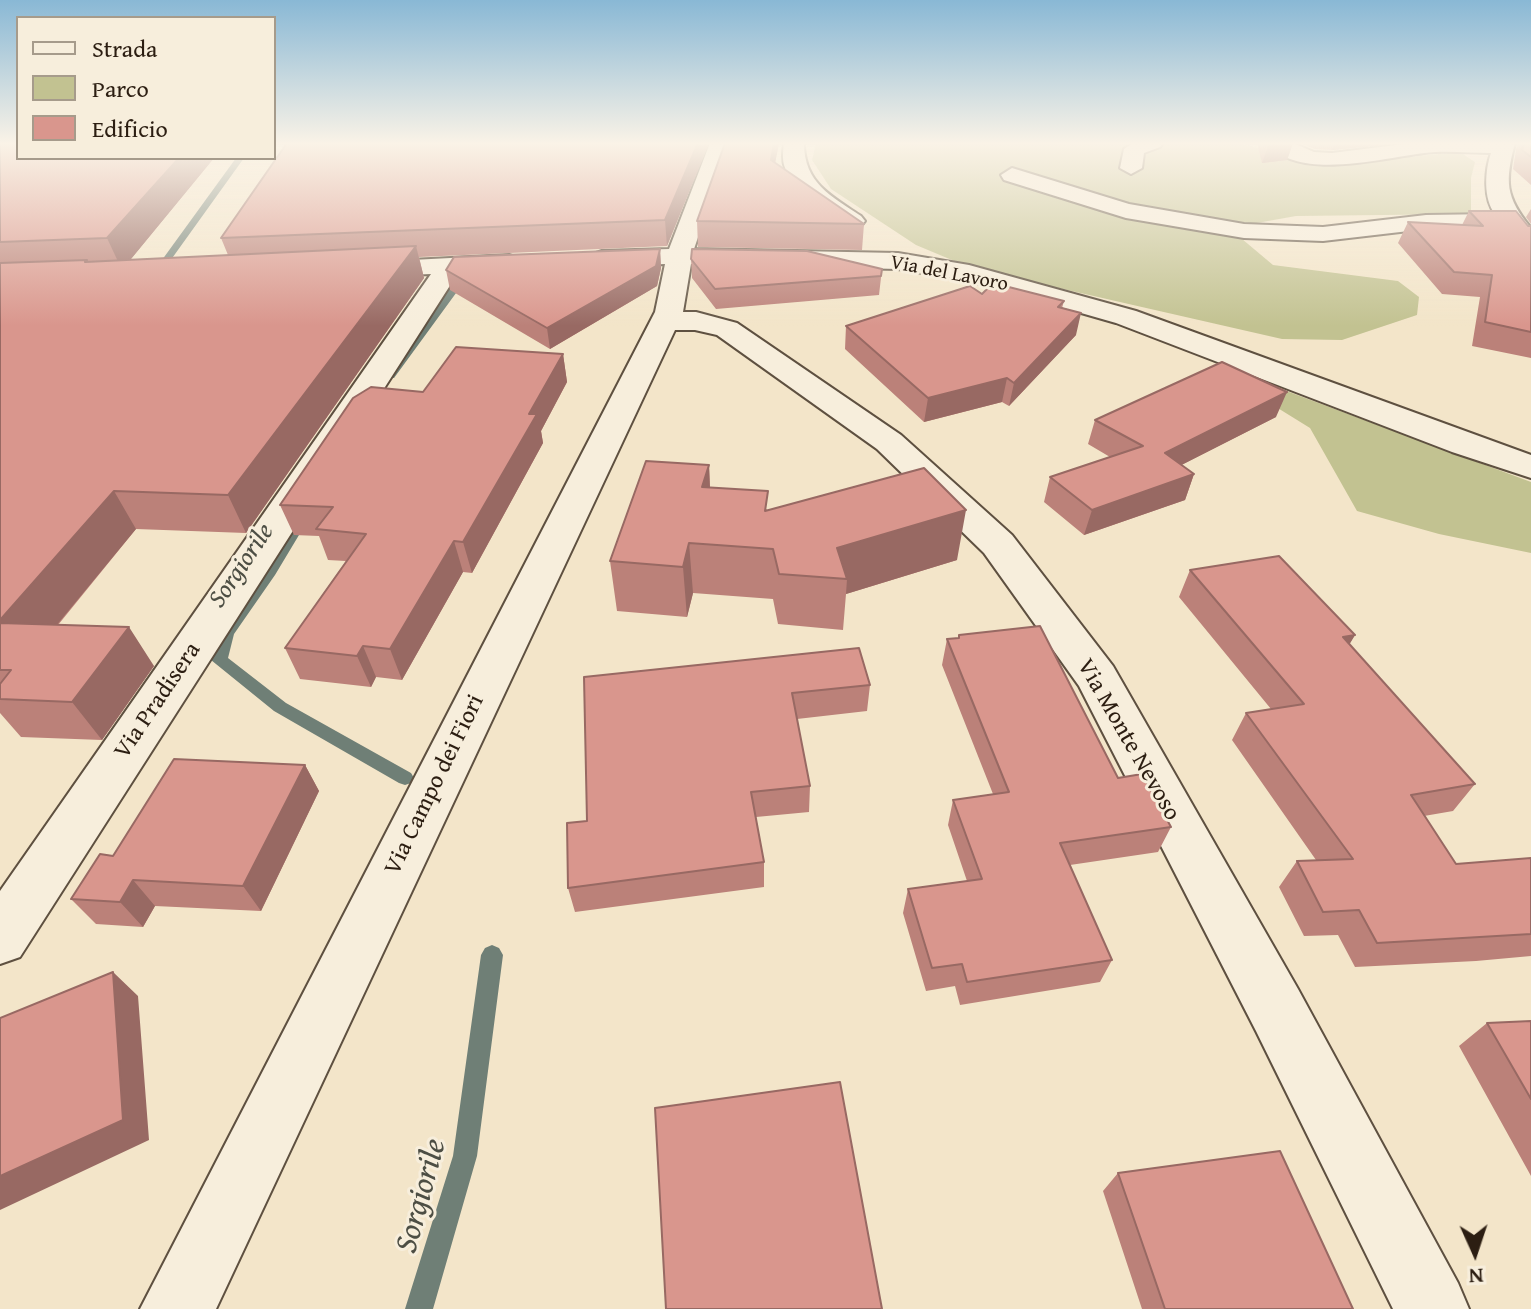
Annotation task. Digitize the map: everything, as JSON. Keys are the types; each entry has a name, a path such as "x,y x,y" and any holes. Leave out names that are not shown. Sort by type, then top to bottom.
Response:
{"street":[{"name":"Via Campo dei Fiori","path":"177,1309 665,321 680,256 698,204"},
{"path":"829,204 898,250 898,261"},
{"path":"1098,204 1258,232 1325,234 1415,222 1512,222"},
{"path":"1501,204 1531,244"},
{"name":"Via del Lavoro","path":"570,260 680,256 898,261 969,273 1126,317 1531,467"},
{"path":"333,270 540,261"},
{"name":"Via Pradisera","path":"0,938 450,265"},
{"name":"Via Monte Nevoso","path":"665,321 696,321 727,329 889,442 998,544 1097,678 1277,1010 1432,1309"}],"green space":[{"path":"854,204 1471,204 1471,214 1296,216 1229,228 1273,265 1398,281 1419,297 1417,315 1342,340 1282,339 971,268 916,245"},
{"path":"1281,389 1531,482 1531,553 1439,534 1357,511 1310,428 1268,402"}],"building":[{"path":"0,204 138,204 107,238 0,242"},
{"path":"245,204 672,204 665,220 221,238"},
{"path":"703,204 835,204 864,224 697,221"},
{"path":"1469,211 1516,211 1531,226 1531,332 1485,322 1492,275 1454,272 1408,222 1483,226"},
{"path":"416,246 228,495 114,491 0,620 0,263 87,260 85,262"},
{"path":"660,249 656,266 547,328 446,270 454,257"},
{"path":"692,249 807,251 882,269 881,276 715,289 691,259"},
{"path":"993,283 1064,301 1058,307 1081,313 1014,383 1007,378 928,398 846,326 970,286 982,294"},
{"path":"456,347 563,354 529,414 537,414 463,542 454,541 390,649 363,646 357,656 285,648 366,534 316,529 333,507 280,505 353,398 371,387 423,392"},
{"path":"1222,362 1287,392 1165,453 1194,474 1092,510 1050,477 1143,446 1095,420"},
{"path":"646,461 709,465 702,487 768,491 765,511 924,468 966,510 837,548 847,579 779,574 773,549 689,543 683,567 610,561"},
{"path":"1279,556 1355,635 1343,637 1475,784 1411,795 1456,864 1531,858 1531,934 1377,943 1359,910 1323,912 1297,861 1353,859 1246,713 1304,704 1190,570"},
{"path":"0,623 129,627 72,702 0,699 0,684 11,670 0,670"},
{"path":"1040,626 1118,778 1142,774 1171,827 1060,843 1112,960 967,982 962,964 932,968 908,889 982,879 953,800 1009,792 947,639"},
{"path":"859,648 870,685 792,693 810,786 751,792 764,862 568,888 567,823 587,821 584,677"},
{"path":"174,759 305,765 243,886 133,880 120,902 71,899 100,854 113,856"},
{"path":"113,972 123,1120 0,1176 0,1018"},
{"path":"1531,1021 1531,1099 1487,1023"},
{"path":"840,1082 882,1309 666,1309 655,1108"},
{"path":"1280,1151 1353,1309 1165,1309 1118,1173"}],"waterway":[{"name":"Sorgiorile","path":"157,273 207,204"},
{"name":"Sorgiorile","path":"390,376 462,278"},
{"name":"Sorgiorile","path":"304,515 270,572 226,633 219,660 280,707 405,778"},
{"name":"Sorgiorile","path":"419,1309 465,1156 492,955"}]}
